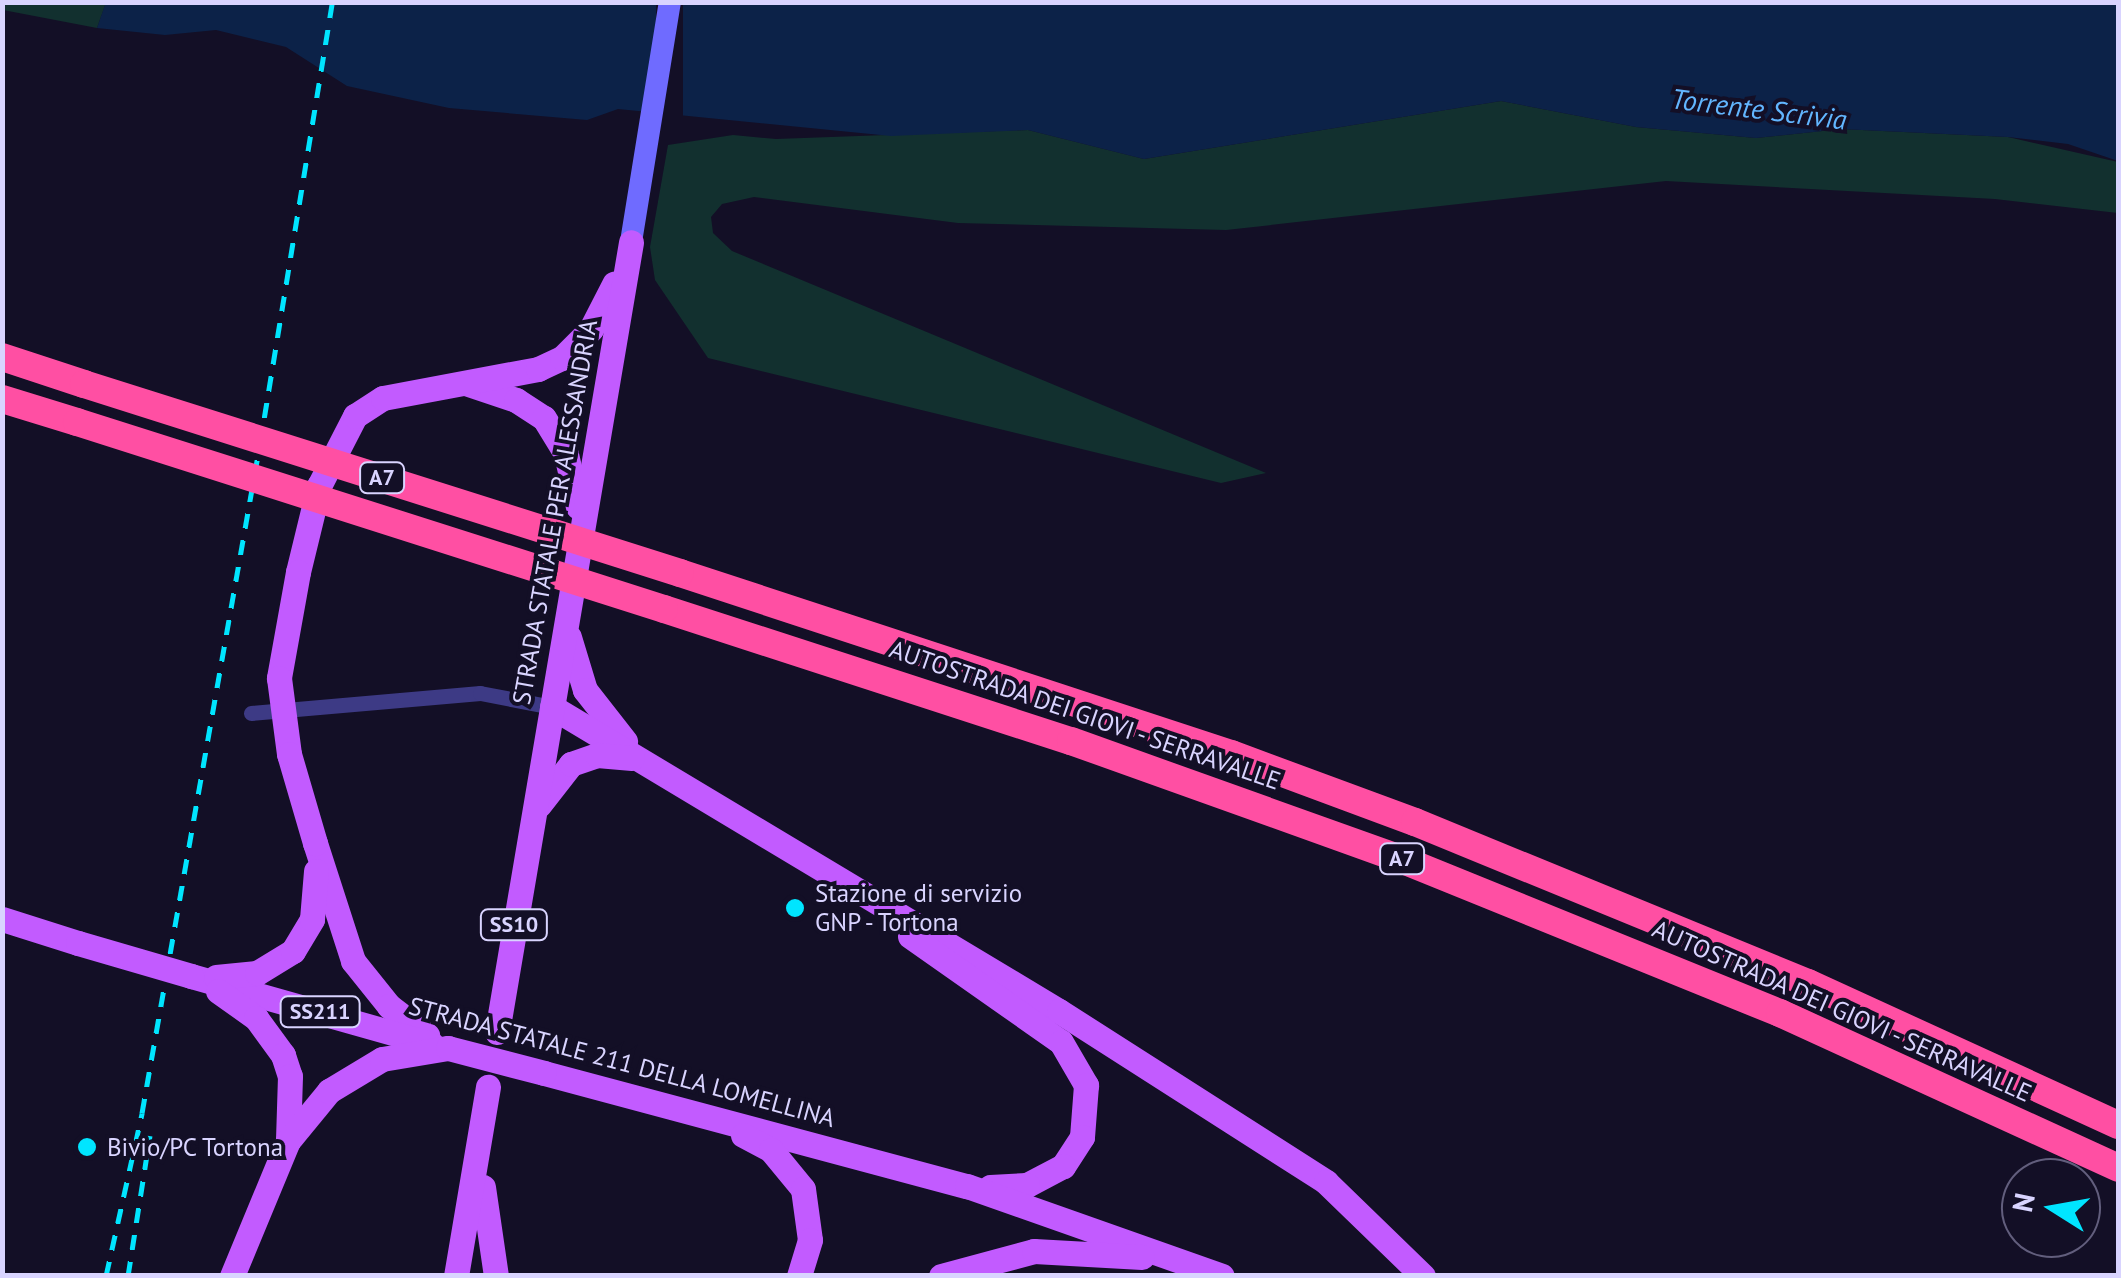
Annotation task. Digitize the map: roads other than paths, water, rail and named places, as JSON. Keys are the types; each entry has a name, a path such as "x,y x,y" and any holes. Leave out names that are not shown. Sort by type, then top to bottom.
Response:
{"highway":[{"name":"AUTOSTRADA DEI GIOVI - SERRAVALLE","path":"2,357 1231,754 1432,828 1808,982 2118,1125"},
{"name":"AUTOSTRADA DEI GIOVI - SERRAVALLE","path":"2,399 1107,753 1404,860 1780,1013 2118,1168"}],"main road":[{"name":"STRADA STATALE PER ALESSANDRIA","path":"497,1032 670,2"},
{"path":"448,1048 408,1023 369,985 340,926 289,754 279,678 298,572 319,486 355,416 383,398 538,369 578,344 604,308 631,242"},
{"path":"468,384 516,400 544,418 566,454 582,524"},
{"path":"566,623 585,690 642,759"},
{"path":"552,707 880,909 1059,1011 1326,1182 1423,1276"},
{"path":"531,819 572,764 597,754 642,759"},
{"path":"191,976 257,974 293,951 312,919 314,842"},
{"path":"880,909 949,968 1061,1042 1086,1086 1082,1138 1063,1166 1027,1184 967,1186"},
{"name":"STRADA STATALE 211 DELLA LOMELLINA","path":"2,920 448,1048 967,1186 1216,1273"},
{"path":"191,976 242,1007 277,1045 290,1076 288,1141"},
{"path":"232,1276 288,1141 328,1091 361,1067 448,1048"},
{"path":"456,1276 488,1087"},
{"path":"679,1107 747,1137 788,1167 810,1212 810,1240 799,1276"},
{"path":"482,1124 483,1216 496,1276"},
{"path":"941,1276 1008,1256 1065,1250 1216,1273"}],"street":[{"path":"251,713 480,693 552,707"}],"water":[{"name":"Torrente Scrivia","path":"106,2 2118,3 2118,161 2068,144 2008,137 1841,129 1756,138 1636,127 1501,101 1144,159 1028,130 891,136 618,109 587,120 449,108 347,86 286,47 216,30 165,35 97,28"}],"railway":[{"path":"106,1276 142,1113 260,444 332,2"},
{"path":"128,1276 150,1136"}],"place":[{"name":"Stazione di servizio GNP - Tortona","path":"795,908"},
{"name":"Bivio/PC Tortona","path":"87,1147"}]}
